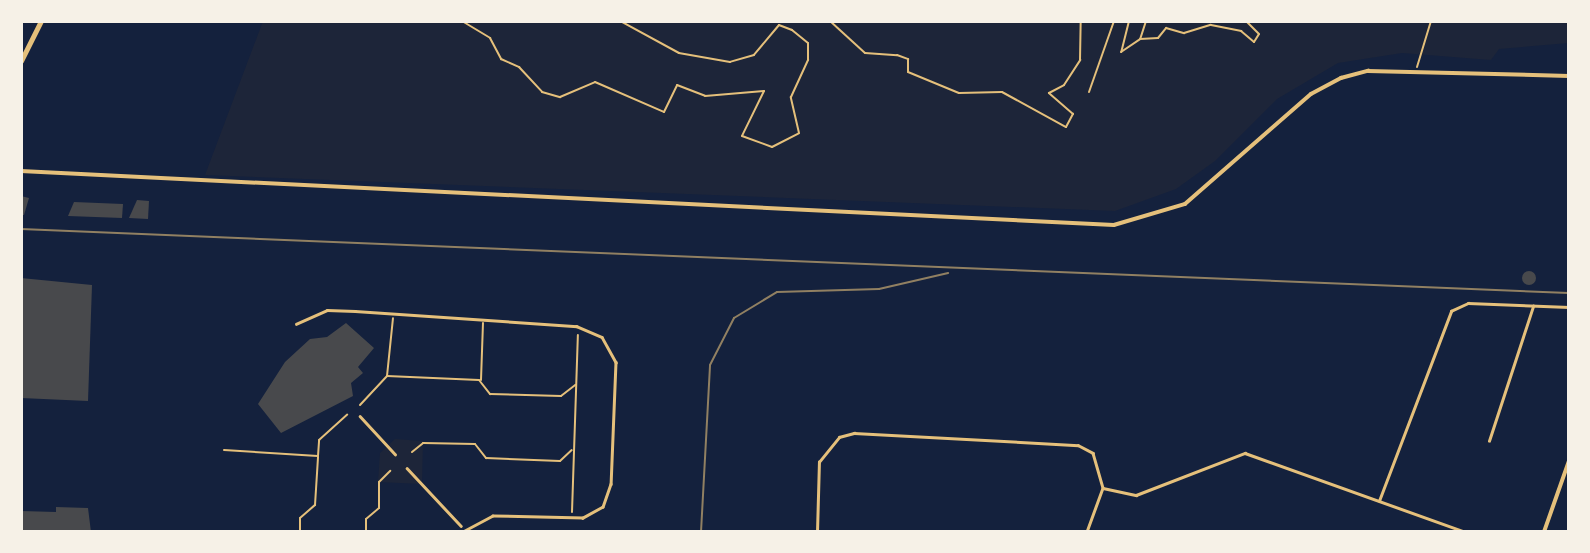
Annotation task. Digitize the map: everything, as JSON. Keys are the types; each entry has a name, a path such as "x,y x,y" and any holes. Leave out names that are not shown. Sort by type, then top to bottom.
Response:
{"main road":[{"path":"21,61 40,21"}],"street":[{"path":"21,172 1114,225 1185,204 1311,93 1368,71 1569,76"},
{"path":"1379,501 1443,324 1458,305 1569,307"},
{"path":"1489,441 1534,306"},
{"path":"296,324 327,310 393,317 576,326 602,337 616,362 611,484 603,507 583,518 493,516 463,532"},
{"path":"360,416 395,454"},
{"path":"817,532 819,462 841,436 1062,443 1093,453 1103,488 1087,532"},
{"path":"1103,488 1136,495 1245,453 1466,532"},
{"path":"1544,532 1569,461"},
{"path":"407,468 461,526"}],"path":[{"path":"462,21 490,38 501,60 519,67 542,92 560,97 595,82 664,112 677,85 705,96 764,91 742,136 772,147 799,133 791,97 808,60 808,43 792,30 779,25 754,55 730,62 679,53 622,22 598,21"},
{"path":"830,21 864,53 897,55 908,59 908,72 959,93 1002,92 1066,127 1073,114 1049,93 1064,85 1080,60 1081,21"},
{"path":"1089,92 1114,21"},
{"path":"1129,21 1121,52 1140,39 1158,38 1166,28 1184,33 1211,25 1241,31 1254,42 1259,34 1246,21"},
{"path":"1140,39 1146,21"},
{"path":"1416,71 1431,21"},
{"path":"360,405 387,376 393,317"},
{"path":"483,322 481,383 490,394 561,396 575,385"},
{"path":"572,512 578,335"},
{"path":"387,376 481,383"},
{"path":"300,532 300,517 315,505 319,440 347,415"},
{"path":"412,452 423,443 475,444 486,458 560,460 573,449"},
{"path":"224,450 318,456"},
{"path":"366,532 366,519 379,508 379,482 390,471"}],"shaded area":[{"path":"263,21 1569,21 1569,43 1499,49 1491,60 1402,53 1338,63 1277,99 1215,161 1176,189 1115,211 205,175"},
{"path":"395,439 423,441 422,484 378,482 380,453"}],"building":[{"path":"21,196 29,198 24,215 21,215"},
{"path":"137,200 149,201 148,219 129,218"},
{"path":"74,202 123,204 122,218 68,216"},
{"path":"1526,271 1532,271 1536,278 1532,285 1526,285 1522,281 1522,275"},
{"path":"21,278 92,285 88,401 21,398"},
{"path":"346,323 374,348 358,367 363,373 351,383 353,396 281,433 258,404 285,362 310,339 327,337"},
{"path":"56,507 88,508 91,532 21,532 21,511 56,512"}],"railway":[{"path":"21,229 1569,293"},
{"path":"701,532 710,365 734,318 777,292 879,289 948,273"}]}
